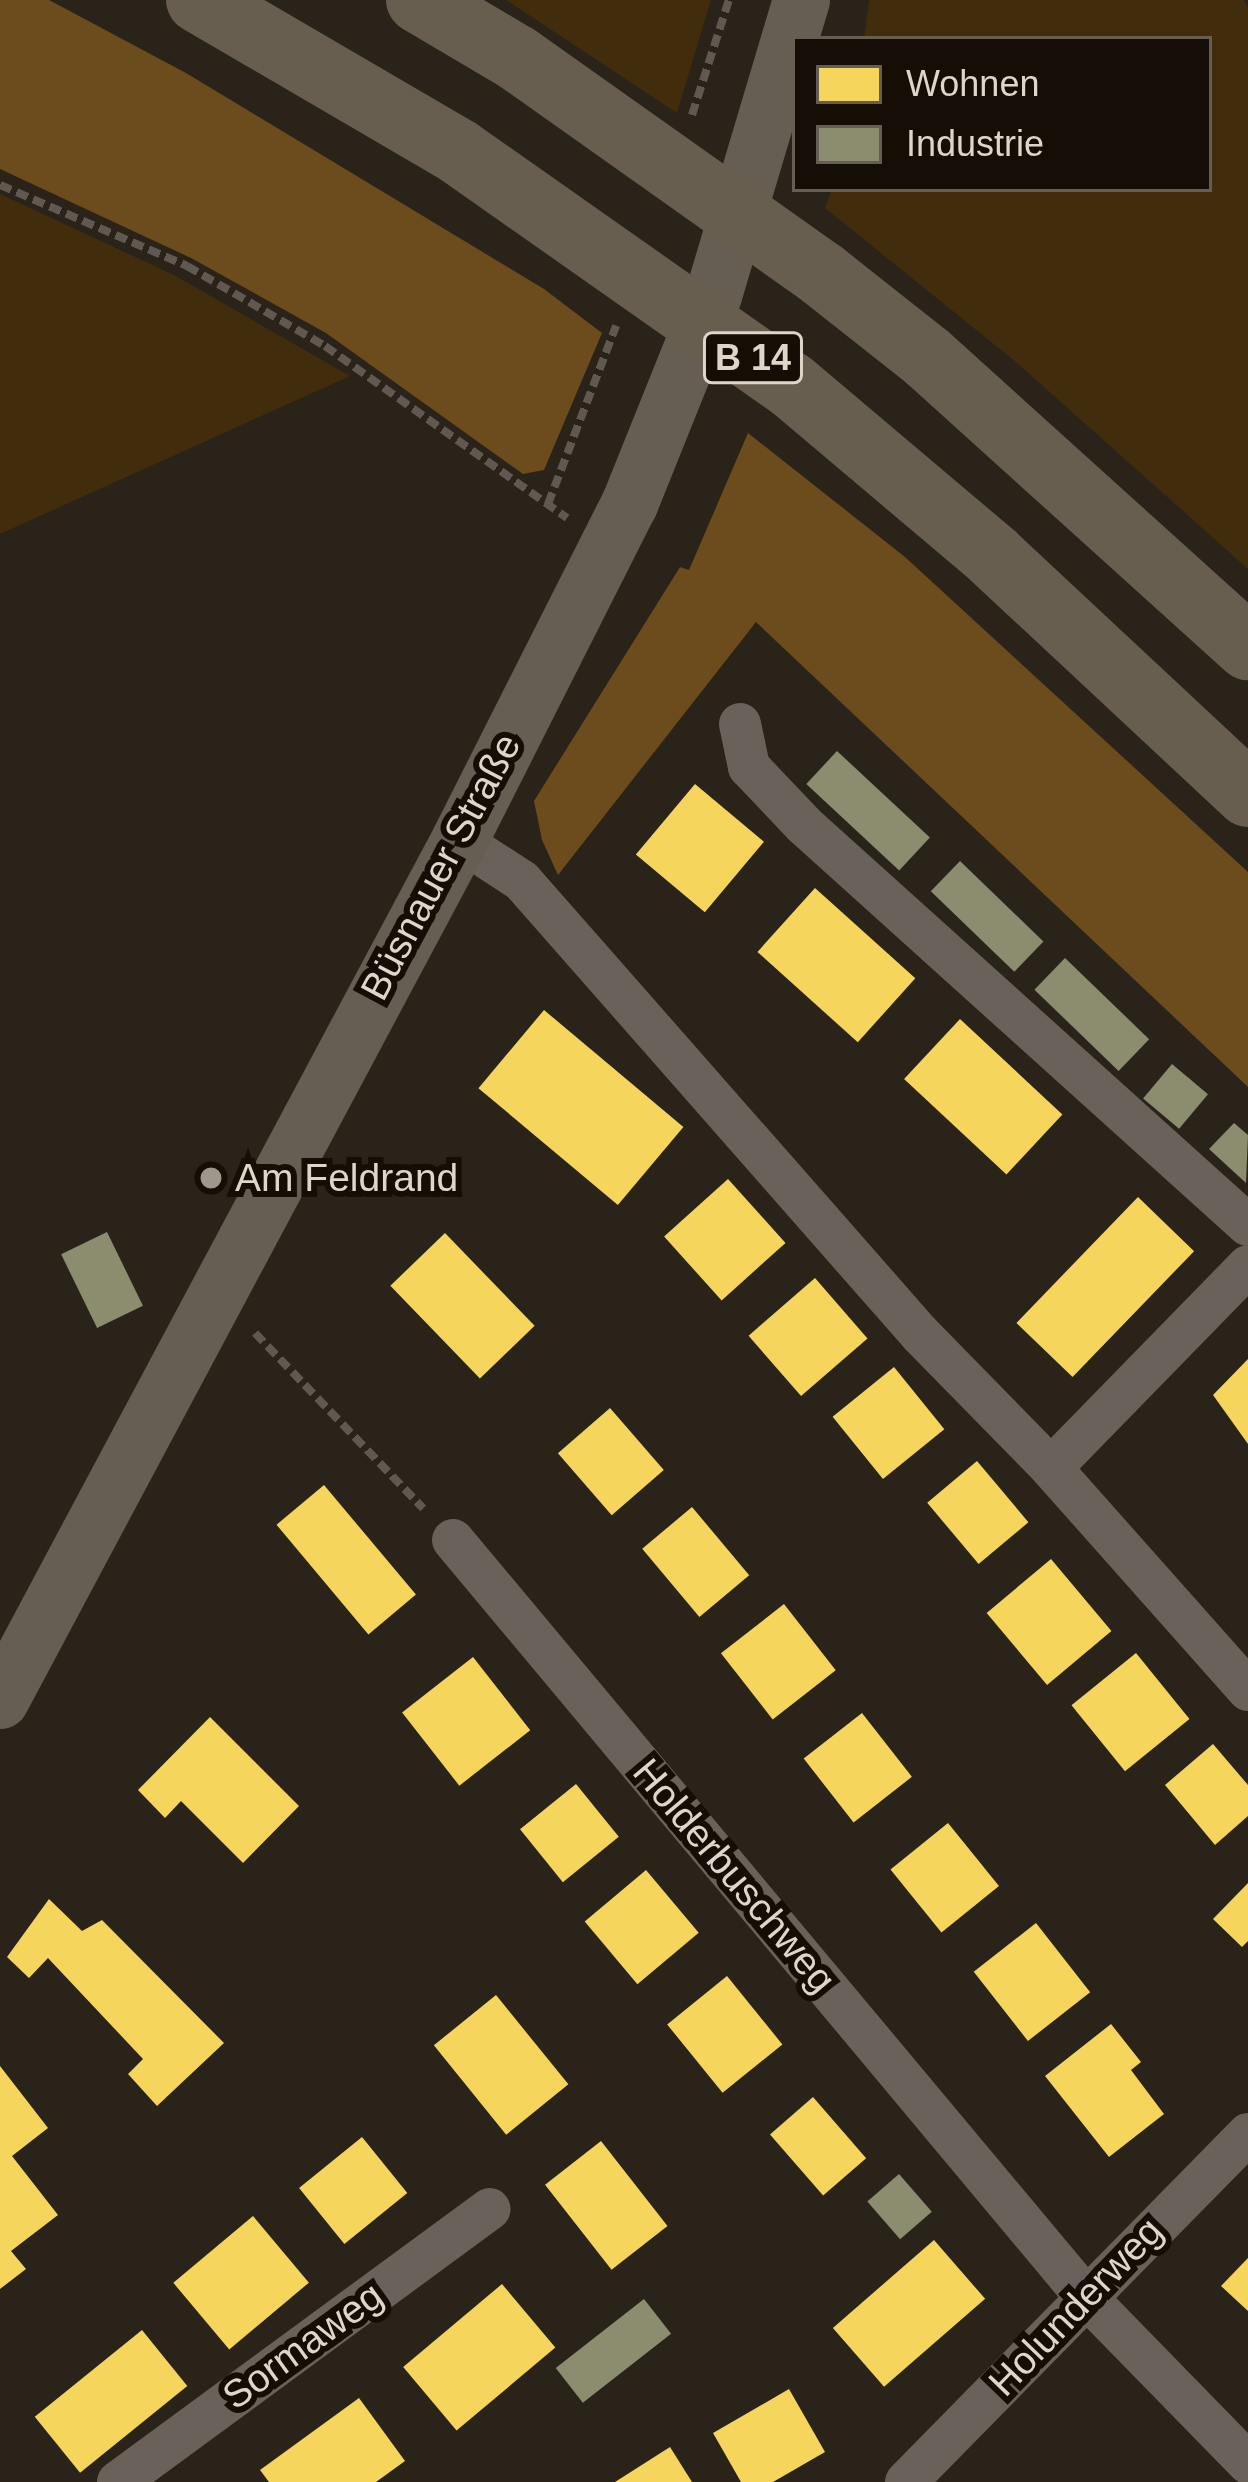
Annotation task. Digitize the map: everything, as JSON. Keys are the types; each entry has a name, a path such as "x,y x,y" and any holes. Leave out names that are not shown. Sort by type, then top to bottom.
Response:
{"highway":[{"name":"B 14","path":"199,0 458,152 791,386 993,556 1248,794"},
{"name":"B 14","path":"419,0 535,70 822,274 927,357 1248,647"}],"street":[{"name":"Büsnauer Straße","path":"793,36 801,0"},
{"name":"Büsnauer Straße","path":"0,1700 459,840 629,504 713,295 792,40"},
{"path":"740,724 748,767 804,825 1248,1226"},
{"path":"459,840 522,881 920,1334 1052,1468 1248,1690"},
{"path":"1052,1468 1248,1266"},
{"name":"Holderbuschweg","path":"453,1540 1084,2296 1248,2463"},
{"name":"Holunderweg","path":"906,2482 1248,2134"},
{"name":"Sormaweg","path":"118,2482 488,2209"}],"path":[{"path":"721,34 729,0"},
{"path":"0,184 188,266 325,346 548,504 563,468"},
{"path":"212,1299 247,1325 453,1540"}],"shaded area":[{"path":"0,0 49,0 186,73 544,289 602,333 544,470 523,474 326,333 191,258 0,169"},
{"path":"506,0 711,0 677,113"},
{"path":"869,0 1244,0 1248,7 1248,569 1016,362 825,208 831,192 1212,192 1212,36 864,36"},
{"path":"0,194 174,275 350,376 0,534"},
{"path":"748,433 905,557 1248,872 1248,1087 756,622 558,875 542,840 534,801 680,567 689,570"}],"building: Wohnen":[{"path":"695,784 764,842 705,912 636,854"},
{"path":"815,888 915,978 858,1042 757,952"},
{"path":"544,1010 683,1127 618,1205 478,1088"},
{"path":"960,1019 1062,1114 1006,1174 904,1079"},
{"path":"728,1179 786,1243 722,1300 664,1237"},
{"path":"1138,1197 1194,1251 1073,1377 1016,1323"},
{"path":"445,1233 535,1326 480,1379 390,1286"},
{"path":"815,1278 867,1338 801,1396 749,1336"},
{"path":"1248,1359 1248,1444 1213,1395"},
{"path":"894,1367 944,1429 883,1479 833,1417"},
{"path":"610,1408 664,1470 612,1515 558,1453"},
{"path":"977,1461 1028,1522 979,1564 927,1503"},
{"path":"324,1485 416,1595 368,1634 277,1525"},
{"path":"692,1507 749,1575 699,1617 642,1549"},
{"path":"1051,1559 1111,1631 1047,1685 987,1613"},
{"path":"784,1604 836,1670 773,1719 721,1653"},
{"path":"1136,1653 1189,1719 1125,1771 1071,1705"},
{"path":"473,1657 530,1730 459,1786 402,1712"},
{"path":"862,1713 912,1777 854,1822 804,1759"},
{"path":"210,1717 299,1806 243,1863 181,1801 165,1818 138,1790"},
{"path":"1213,1744 1248,1785 1248,1816 1215,1845 1165,1785"},
{"path":"576,1784 619,1837 563,1882 520,1829"},
{"path":"948,1823 999,1886 941,1933 890,1870"},
{"path":"646,1870 699,1933 637,1984 585,1921"},
{"path":"1248,1883 1248,1941 1242,1947 1213,1919"},
{"path":"49,1899 82,1931 102,1920 224,2043 157,2106 128,2074 143,2059 48,1958 29,1978 7,1957"},
{"path":"1036,1923 1090,1992 1028,2041 974,1972"},
{"path":"727,1976 782,2044 723,2093 667,2024"},
{"path":"496,1995 568,2084 506,2135 434,2045"},
{"path":"1111,2024 1141,2062 1131,2070 1164,2114 1109,2157 1045,2076"},
{"path":"0,2066 48,2128 12,2156 58,2215 11,2251 26,2269 0,2289"},
{"path":"813,2097 866,2158 823,2196 770,2134"},
{"path":"362,2137 407,2193 344,2244 299,2188"},
{"path":"601,2141 667,2226 612,2270 545,2185"},
{"path":"253,2216 309,2283 229,2349 173,2283"},
{"path":"934,2240 985,2299 884,2387 833,2328"},
{"path":"1248,2258 1248,2311 1221,2286"},
{"path":"502,2284 555,2348 457,2431 403,2367"},
{"path":"142,2330 187,2386 80,2473 35,2417"},
{"path":"789,2389 825,2452 773,2482 741,2482 713,2433"},
{"path":"359,2398 405,2461 376,2482 269,2482 260,2470"},
{"path":"670,2447 692,2482 615,2482"}],"building: Industrie":[{"path":"837,751 930,838 899,871 806,784"},
{"path":"960,861 1043,942 1014,972 931,891"},
{"path":"1065,958 1149,1039 1119,1071 1034,990"},
{"path":"1172,1064 1208,1094 1179,1129 1143,1098"},
{"path":"1234,1123 1248,1135 1246,1183 1209,1149"},
{"path":"107,1232 143,1306 97,1328 61,1254"},
{"path":"899,2174 932,2212 900,2239 867,2202"},
{"path":"644,2299 671,2334 583,2403 556,2368"}],"place":[{"name":"Am Feldrand","path":"211,1178"}]}
